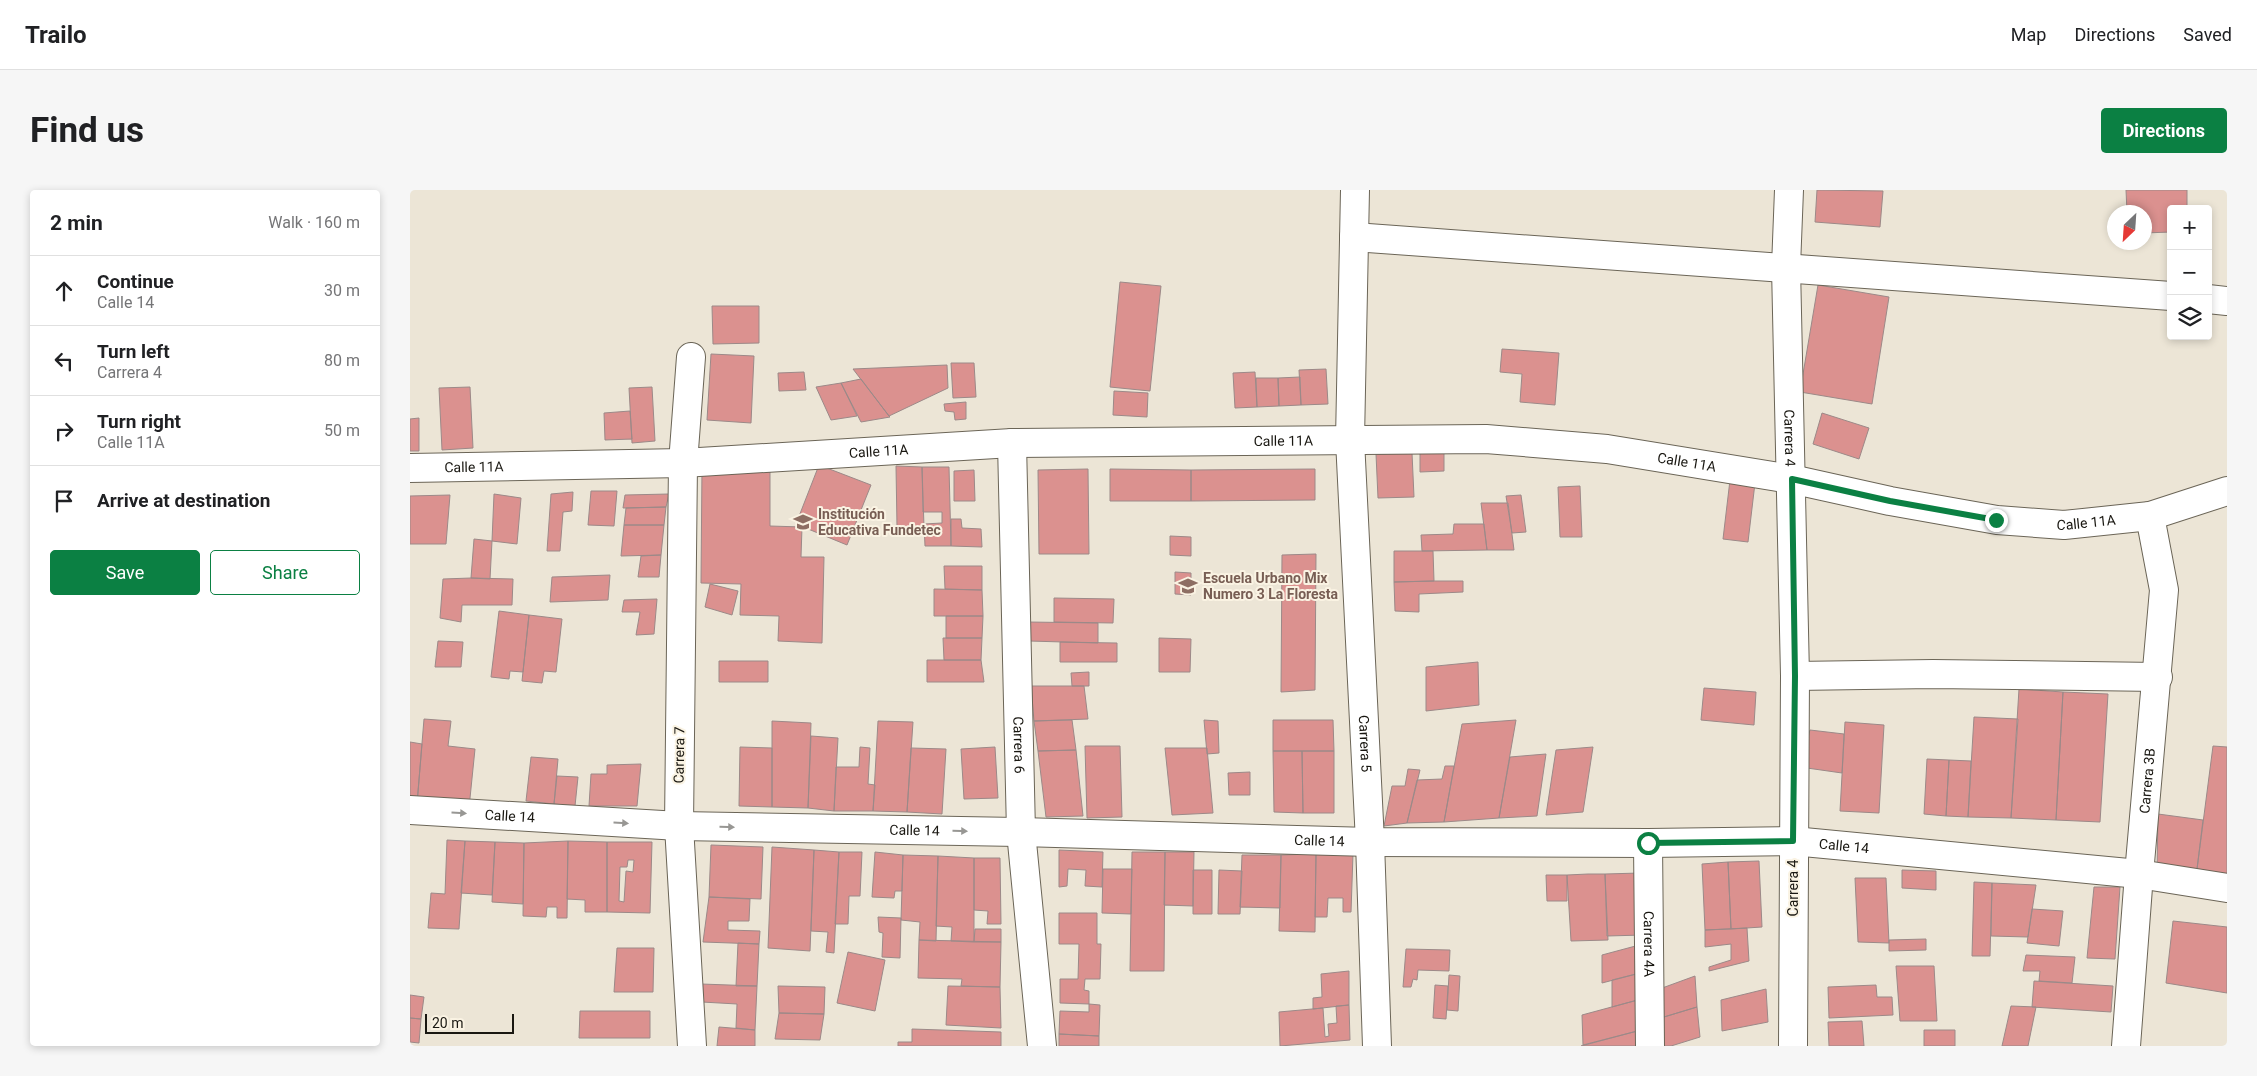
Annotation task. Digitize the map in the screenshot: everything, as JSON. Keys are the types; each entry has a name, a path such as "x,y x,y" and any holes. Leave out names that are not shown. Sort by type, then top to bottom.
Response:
{"street":[{"name":"Carrera 5","path":"1355,190 1350,440 1370,842 1377,1046"},
{"name":"Carrera 4","path":"1788,190 1786,267 1795,676 1793,1046"},
{"path":"1354,236 2167,296"},
{"path":"2212,299 2227,301"},
{"name":"Carrera 7","path":"691,357 683,463 679,826 692,1046"},
{"name":"Calle 11A","path":"410,468 683,463 1012,443 1486,439 1607,449 1792,479 1890,501 1996,520 2064,525 2150,516 2227,491"},
{"name":"Carrera 6","path":"1012,443 1022,832 1042,1046"},
{"name":"Carrera 3B","path":"2126,1046 2164,590 2150,516"},
{"path":"1795,676 1933,674 2158,677"},
{"name":"Calle 14","path":"410,810 679,826 1022,832 1370,842 1648,843 1793,841 2139,874 2227,888"},
{"name":"Carrera 4A","path":"1648,843 1650,1046"}],"building":[{"path":"1817,190 1883,191 1880,227 1815,222"},
{"path":"2126,190 2187,190 2187,205 2167,205 2167,232 2152,233 2152,205 2127,205"},
{"path":"1120,282 1161,286 1150,391 1110,387"},
{"path":"1818,285 1889,297 1872,404 1800,392"},
{"path":"712,306 759,306 759,343 713,344"},
{"path":"1502,349 1559,353 1555,405 1520,402 1522,374 1500,372"},
{"path":"711,354 754,356 751,423 707,420"},
{"path":"951,363 974,363 976,397 953,398"},
{"path":"947,365 948,388 889,416 853,369"},
{"path":"1326,369 1328,404 1301,405 1299,370"},
{"path":"804,372 806,390 779,391 778,373"},
{"path":"1255,372 1257,407 1235,408 1233,373"},
{"path":"1300,377 1301,405 1279,406 1278,378"},
{"path":"1256,378 1278,378 1279,406 1257,407"},
{"path":"861,379 890,417 861,422 841,383"},
{"path":"841,383 857,416 831,420 816,387"},
{"path":"470,387 473,448 442,450 439,388"},
{"path":"652,387 655,441 632,443 629,388"},
{"path":"1114,391 1148,393 1147,417 1113,415"},
{"path":"966,402 966,419 955,420 954,412 945,411 944,404"},
{"path":"630,411 632,439 605,440 604,413"},
{"path":"1822,413 1869,428 1859,459 1813,444"},
{"path":"419,418 419,451 410,451 410,419"},
{"path":"1444,445 1444,471 1420,472 1420,446"},
{"path":"1412,453 1414,497 1378,498 1376,454"},
{"path":"770,464 770,526 802,527 801,557 824,557 822,643 778,641 779,616 740,615 741,584 701,583 702,467"},
{"path":"819,465 871,485 847,545 796,524"},
{"path":"896,466 922,467 924,527 897,527"},
{"path":"922,467 949,467 951,546 925,546 924,524 942,523 942,512 923,512"},
{"path":"1088,469 1089,554 1039,554 1038,470"},
{"path":"1110,469 1191,470 1191,501 1110,501"},
{"path":"1315,469 1315,500 1191,501 1191,470"},
{"path":"974,470 975,501 954,501 954,471"},
{"path":"1730,480 1755,483 1748,542 1723,539"},
{"path":"1580,486 1582,537 1560,537 1558,487"},
{"path":"591,491 617,491 614,526 588,525"},
{"path":"573,492 572,511 563,512 560,551 547,551 551,494"},
{"path":"494,494 521,498 517,544 492,541"},
{"path":"669,494 666,507 623,508 625,495"},
{"path":"450,495 446,544 410,544 410,496"},
{"path":"1521,495 1526,532 1512,533 1506,496"},
{"path":"1481,503 1508,503 1514,550 1487,550"},
{"path":"666,507 664,525 624,525 626,508"},
{"path":"951,519 961,519 962,528 981,529 982,547 951,546"},
{"path":"1454,524 1484,524 1487,550 1422,551 1421,535 1453,534"},
{"path":"624,525 664,525 661,555 621,556"},
{"path":"1170,536 1191,537 1191,556 1170,555"},
{"path":"474,539 492,541 490,579 471,578"},
{"path":"1394,551 1433,551 1434,581 1394,582"},
{"path":"1316,554 1315,690 1281,692 1282,555"},
{"path":"661,555 659,577 638,577 641,556"},
{"path":"944,566 982,566 982,590 945,589"},
{"path":"1175,572 1191,573 1191,595 1175,594"},
{"path":"610,575 608,600 550,602 552,577"},
{"path":"443,579 513,579 512,605 462,605 461,622 440,618"},
{"path":"1463,581 1463,592 1419,594 1419,612 1395,611 1394,582"},
{"path":"710,584 738,591 732,615 705,607"},
{"path":"934,589 982,590 983,616 934,616"},
{"path":"1054,598 1114,599 1113,623 1054,622"},
{"path":"657,599 654,634 636,635 640,612 622,612 624,600"},
{"path":"499,611 529,615 523,672 510,671 509,679 491,677"},
{"path":"529,615 562,619 556,672 544,671 542,683 522,681"},
{"path":"946,616 983,616 982,638 946,638"},
{"path":"1028,622 1098,623 1098,643 1029,641"},
{"path":"943,638 982,638 981,660 944,660"},
{"path":"1159,638 1191,639 1190,672 1159,672"},
{"path":"438,641 463,642 461,667 435,667"},
{"path":"1060,642 1117,643 1117,662 1060,662"},
{"path":"927,660 981,660 984,682 927,682"},
{"path":"719,661 768,661 768,682 719,682"},
{"path":"1478,662 1479,705 1426,711 1426,667"},
{"path":"1089,672 1089,686 1072,686 1071,673"},
{"path":"1031,686 1084,686 1088,719 1034,721"},
{"path":"1704,688 1756,692 1754,725 1701,720"},
{"path":"2019,689 2063,692 2056,820 2011,818"},
{"path":"2063,692 2108,694 2100,822 2056,820"},
{"path":"1974,717 2018,719 2011,818 1968,817"},
{"path":"424,719 451,721 448,746 475,749 469,808 417,804"},
{"path":"1072,720 1076,750 1038,751 1034,721"},
{"path":"1204,720 1218,721 1219,753 1207,754"},
{"path":"1273,720 1333,720 1334,751 1273,751"},
{"path":"1516,720 1499,818 1444,822 1462,724"},
{"path":"772,721 811,723 808,808 772,807"},
{"path":"878,721 913,722 907,812 873,811"},
{"path":"1845,722 1884,725 1879,813 1840,811"},
{"path":"1810,730 1844,734 1842,773 1800,767"},
{"path":"811,736 838,738 834,811 808,808"},
{"path":"410,742 422,744 417,804 410,803"},
{"path":"1085,746 1120,746 1122,817 1087,818"},
{"path":"2213,746 2227,747 2227,881 2196,877"},
{"path":"740,747 772,748 772,807 739,806"},
{"path":"860,747 870,748 868,784 875,785 873,811 834,811 836,767 859,767"},
{"path":"995,747 998,798 964,799 961,749"},
{"path":"1593,747 1583,812 1546,815 1556,750"},
{"path":"911,748 946,749 942,814 907,812"},
{"path":"1165,748 1207,748 1213,813 1172,815"},
{"path":"1076,750 1083,816 1046,817 1038,751"},
{"path":"1273,751 1302,751 1303,813 1274,812"},
{"path":"1302,751 1334,751 1334,813 1303,813"},
{"path":"1546,754 1537,816 1499,818 1510,757"},
{"path":"531,757 558,759 554,804 526,801"},
{"path":"1927,759 1949,760 1946,816 1924,814"},
{"path":"1949,760 1971,761 1968,817 1946,816"},
{"path":"641,764 637,806 589,806 591,774 607,774 607,765"},
{"path":"1445,766 1454,766 1444,822 1407,823 1417,780 1442,779"},
{"path":"1408,769 1420,770 1407,823 1384,826 1392,786 1405,786"},
{"path":"1250,772 1250,795 1229,795 1228,773"},
{"path":"557,776 578,777 575,806 554,804"},
{"path":"2158,814 2203,820 2196,877 2157,872"},
{"path":"447,840 465,841 459,929 428,928 431,893 445,894"},
{"path":"465,841 495,842 492,895 461,893"},
{"path":"568,841 567,918 557,918 557,907 547,907 546,917 523,916 524,843"},
{"path":"568,841 607,842 607,912 585,912 585,900 567,899"},
{"path":"495,842 524,843 523,904 492,902"},
{"path":"607,842 652,842 650,913 607,912","holes":["628,860 634,860 633,872 626,871 624,902 619,901 620,867 627,867"]},
{"path":"711,845 763,847 761,899 709,897"},
{"path":"772,847 814,850 810,951 768,948"},
{"path":"814,850 839,852 834,953 826,952 828,932 811,931"},
{"path":"1059,850 1103,852 1102,887 1085,886 1086,870 1068,869 1067,886 1059,887"},
{"path":"839,852 862,852 860,896 849,896 848,924 835,924"},
{"path":"875,852 903,855 902,891 895,891 894,898 872,897"},
{"path":"1132,852 1165,852 1164,971 1130,971"},
{"path":"1165,852 1194,852 1193,906 1164,905"},
{"path":"1316,854 1315,932 1279,931 1281,855"},
{"path":"1316,854 1353,854 1351,912 1343,912 1343,898 1328,898 1327,917 1315,917"},
{"path":"903,855 938,856 936,941 919,940 920,922 901,920"},
{"path":"1242,855 1281,855 1280,908 1240,907"},
{"path":"938,856 974,858 974,942 951,941 952,927 936,926"},
{"path":"974,858 1000,858 1001,924 987,924 988,911 974,910"},
{"path":"1759,861 1762,927 1731,929 1728,862"},
{"path":"1728,862 1731,929 1705,930 1702,864"},
{"path":"1103,869 1132,869 1131,914 1102,913"},
{"path":"1193,870 1212,870 1212,914 1193,914"},
{"path":"1219,870 1242,871 1240,914 1218,914"},
{"path":"1902,870 1936,871 1936,890 1902,888"},
{"path":"1640,873 1643,935 1607,936 1605,874"},
{"path":"1605,874 1608,940 1571,941 1567,875"},
{"path":"1546,875 1567,875 1567,901 1547,901"},
{"path":"1855,878 1886,878 1889,943 1858,942"},
{"path":"1974,882 1992,883 1990,956 1972,956"},
{"path":"1992,883 2036,885 2028,937 1991,936"},
{"path":"2094,887 2120,887 2115,959 2087,958"},
{"path":"709,897 750,899 749,921 728,921 728,930 760,931 759,944 703,942"},
{"path":"2032,909 2063,911 2059,946 2027,943"},
{"path":"1059,913 1097,913 1097,944 1101,944 1100,979 1085,979 1084,990 1089,991 1089,1004 1060,1003 1060,979 1078,979 1079,944 1059,944"},
{"path":"878,917 901,918 900,958 882,957 883,933 879,932"},
{"path":"2173,921 2227,927 2227,993 2166,983"},
{"path":"1747,928 1749,961 1709,971 1709,967 1731,960 1731,944 1705,947 1705,930"},
{"path":"975,929 1001,929 1001,942 974,942"},
{"path":"1926,939 1926,950 1889,951 1889,940"},
{"path":"919,940 1001,942 1000,987 961,986 962,979 918,978"},
{"path":"738,943 759,944 757,986 736,986"},
{"path":"1643,944 1644,972 1602,983 1602,955"},
{"path":"617,948 654,948 653,992 614,992"},
{"path":"1406,949 1450,950 1449,971 1418,970 1417,980 1413,979 1411,987 1403,987"},
{"path":"848,952 885,960 875,1011 837,1003"},
{"path":"2026,955 2075,957 2072,983 2039,981 2040,971 2023,971"},
{"path":"1896,966 1934,966 1937,1021 1900,1021"},
{"path":"1349,971 1349,1005 1313,1009 1313,998 1322,997 1321,974"},
{"path":"1644,972 1645,998 1612,1007 1612,980"},
{"path":"1449,975 1460,976 1458,1011 1447,1010"},
{"path":"1695,976 1697,1007 1654,1020 1654,991"},
{"path":"2034,981 2113,986 2111,1012 2032,1007"},
{"path":"701,984 757,986 755,1030 736,1028 737,1004 702,1002"},
{"path":"1435,985 1448,986 1446,1019 1433,1018"},
{"path":"1876,985 1877,997 1892,997 1893,1015 1829,1018 1828,987"},
{"path":"778,986 825,987 824,1014 779,1013"},
{"path":"948,986 1000,987 1001,1028 946,1025"},
{"path":"1766,989 1768,1022 1722,1031 1721,1000"},
{"path":"410,995 424,997 421,1019 410,1018"},
{"path":"1645,998 1645,1029 1583,1045 1582,1015"},
{"path":"1089,1004 1100,1005 1099,1036 1059,1034 1060,1011 1089,1012"},
{"path":"1349,1005 1350,1040 1280,1046 1279,1012 1323,1008 1325,1037 1329,1036 1328,1024 1337,1023 1336,1006"},
{"path":"2011,1006 2036,1007 2028,1046 2002,1046"},
{"path":"1697,1007 1700,1037 1671,1046 1656,1046 1654,1020"},
{"path":"580,1011 650,1011 650,1038 579,1038"},
{"path":"779,1013 824,1014 820,1040 775,1039"},
{"path":"410,1018 421,1019 419,1043 410,1042"},
{"path":"1862,1021 1864,1046 1829,1046 1828,1022"},
{"path":"719,1027 755,1030 755,1046 717,1046"},
{"path":"912,1029 1001,1032 1001,1046 898,1046 898,1042 912,1042"},
{"path":"1645,1029 1645,1046 1581,1046"},
{"path":"1924,1030 1955,1030 1955,1046 1924,1046"},
{"path":"1059,1034 1099,1036 1099,1046 1059,1046"}],"place":[{"name":"Institución Educativa Fundetec","path":"803,522"},
{"name":"Escuela Urbano Mix Numero 3 La Floresta","path":"1188,586"}],"route":[{"path":"1648,843 1793,841 1795,676 1792,479 1890,501 1996,520"}]}
